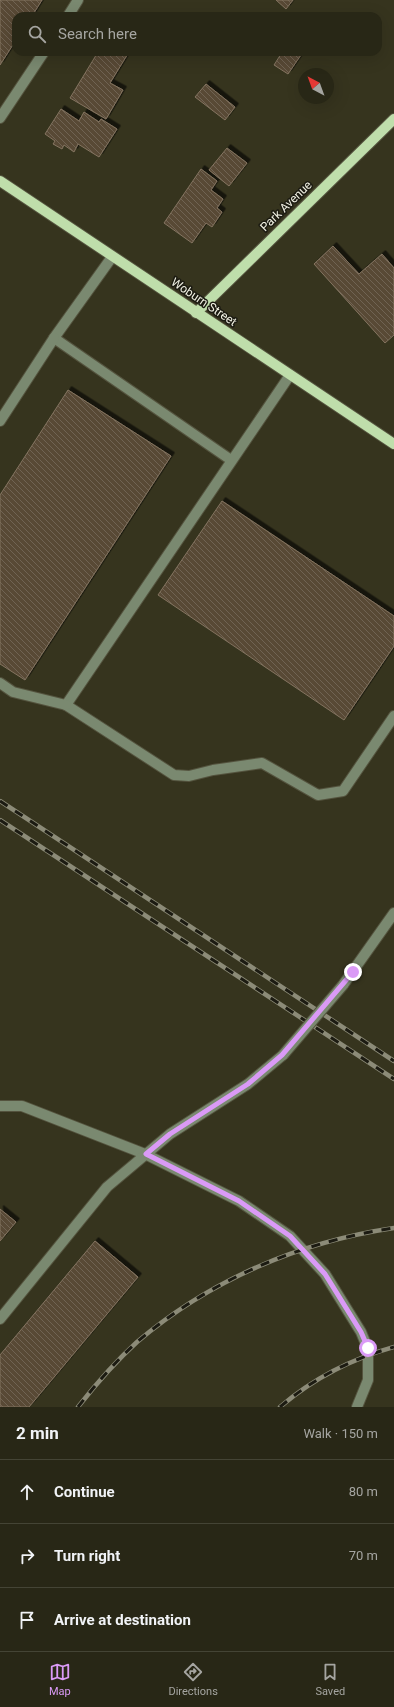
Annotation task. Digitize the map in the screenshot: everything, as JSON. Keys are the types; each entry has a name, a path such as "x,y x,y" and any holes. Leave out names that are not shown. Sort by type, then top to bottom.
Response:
{"main road":[{"name":"Park Avenue","path":"196,313 394,119"},
{"name":"Woburn Street","path":"0,181 394,444"}],"street":[{"path":"70,12 78,0"},
{"path":"0,118 41,56"},
{"path":"0,421 54,338 112,257"},
{"path":"54,338 231,460"},
{"path":"66,705 290,375"},
{"path":"0,683 13,692 66,705 174,774 189,776 212,770 262,763 318,795 344,791 394,716"},
{"path":"0,1319 107,1187 170,1134 248,1084 282,1055 343,985 394,913"},
{"path":"0,1106 22,1106 146,1154 239,1201 290,1236 325,1274 361,1332 368,1348 368,1380 357,1407"}],"building":[{"path":"0,0 42,0 34,12 12,12 12,46 0,65"},
{"path":"276,0 293,0 286,9"},
{"path":"96,56 127,56 110,83 123,90 106,119 70,98"},
{"path":"280,56 300,56 288,74 274,65"},
{"path":"206,84 235,107 225,120 195,97"},
{"path":"61,109 79,121 84,112 99,122 101,119 117,129 99,157 78,144 74,152 64,145 62,149 53,144 55,141 45,134"},
{"path":"227,148 247,163 229,186 209,170"},
{"path":"201,169 217,181 211,190 223,199 217,208 222,212 212,227 206,223 192,243 164,223"},
{"path":"333,246 359,274 382,254 394,268 394,335 385,343 314,264"},
{"path":"68,390 171,456 25,680 0,664 0,495"},
{"path":"222,501 394,616 394,646 344,720 158,595"},
{"path":"0,1209 16,1222 0,1241"},
{"path":"95,1241 138,1277 29,1407 0,1407 0,1355"}],"railway":[{"path":"0,801 394,1061"},
{"path":"0,820 394,1079"},
{"path":"78,1407 106,1373 137,1342 165,1320 225,1282 257,1267 324,1243 359,1234 394,1228"},
{"path":"280,1407 320,1378 363,1357 394,1347"}],"route":[{"path":"353,972 270,1067 222,1102 170,1134 146,1154 239,1201 290,1236 325,1274 361,1332 368,1348"}]}
